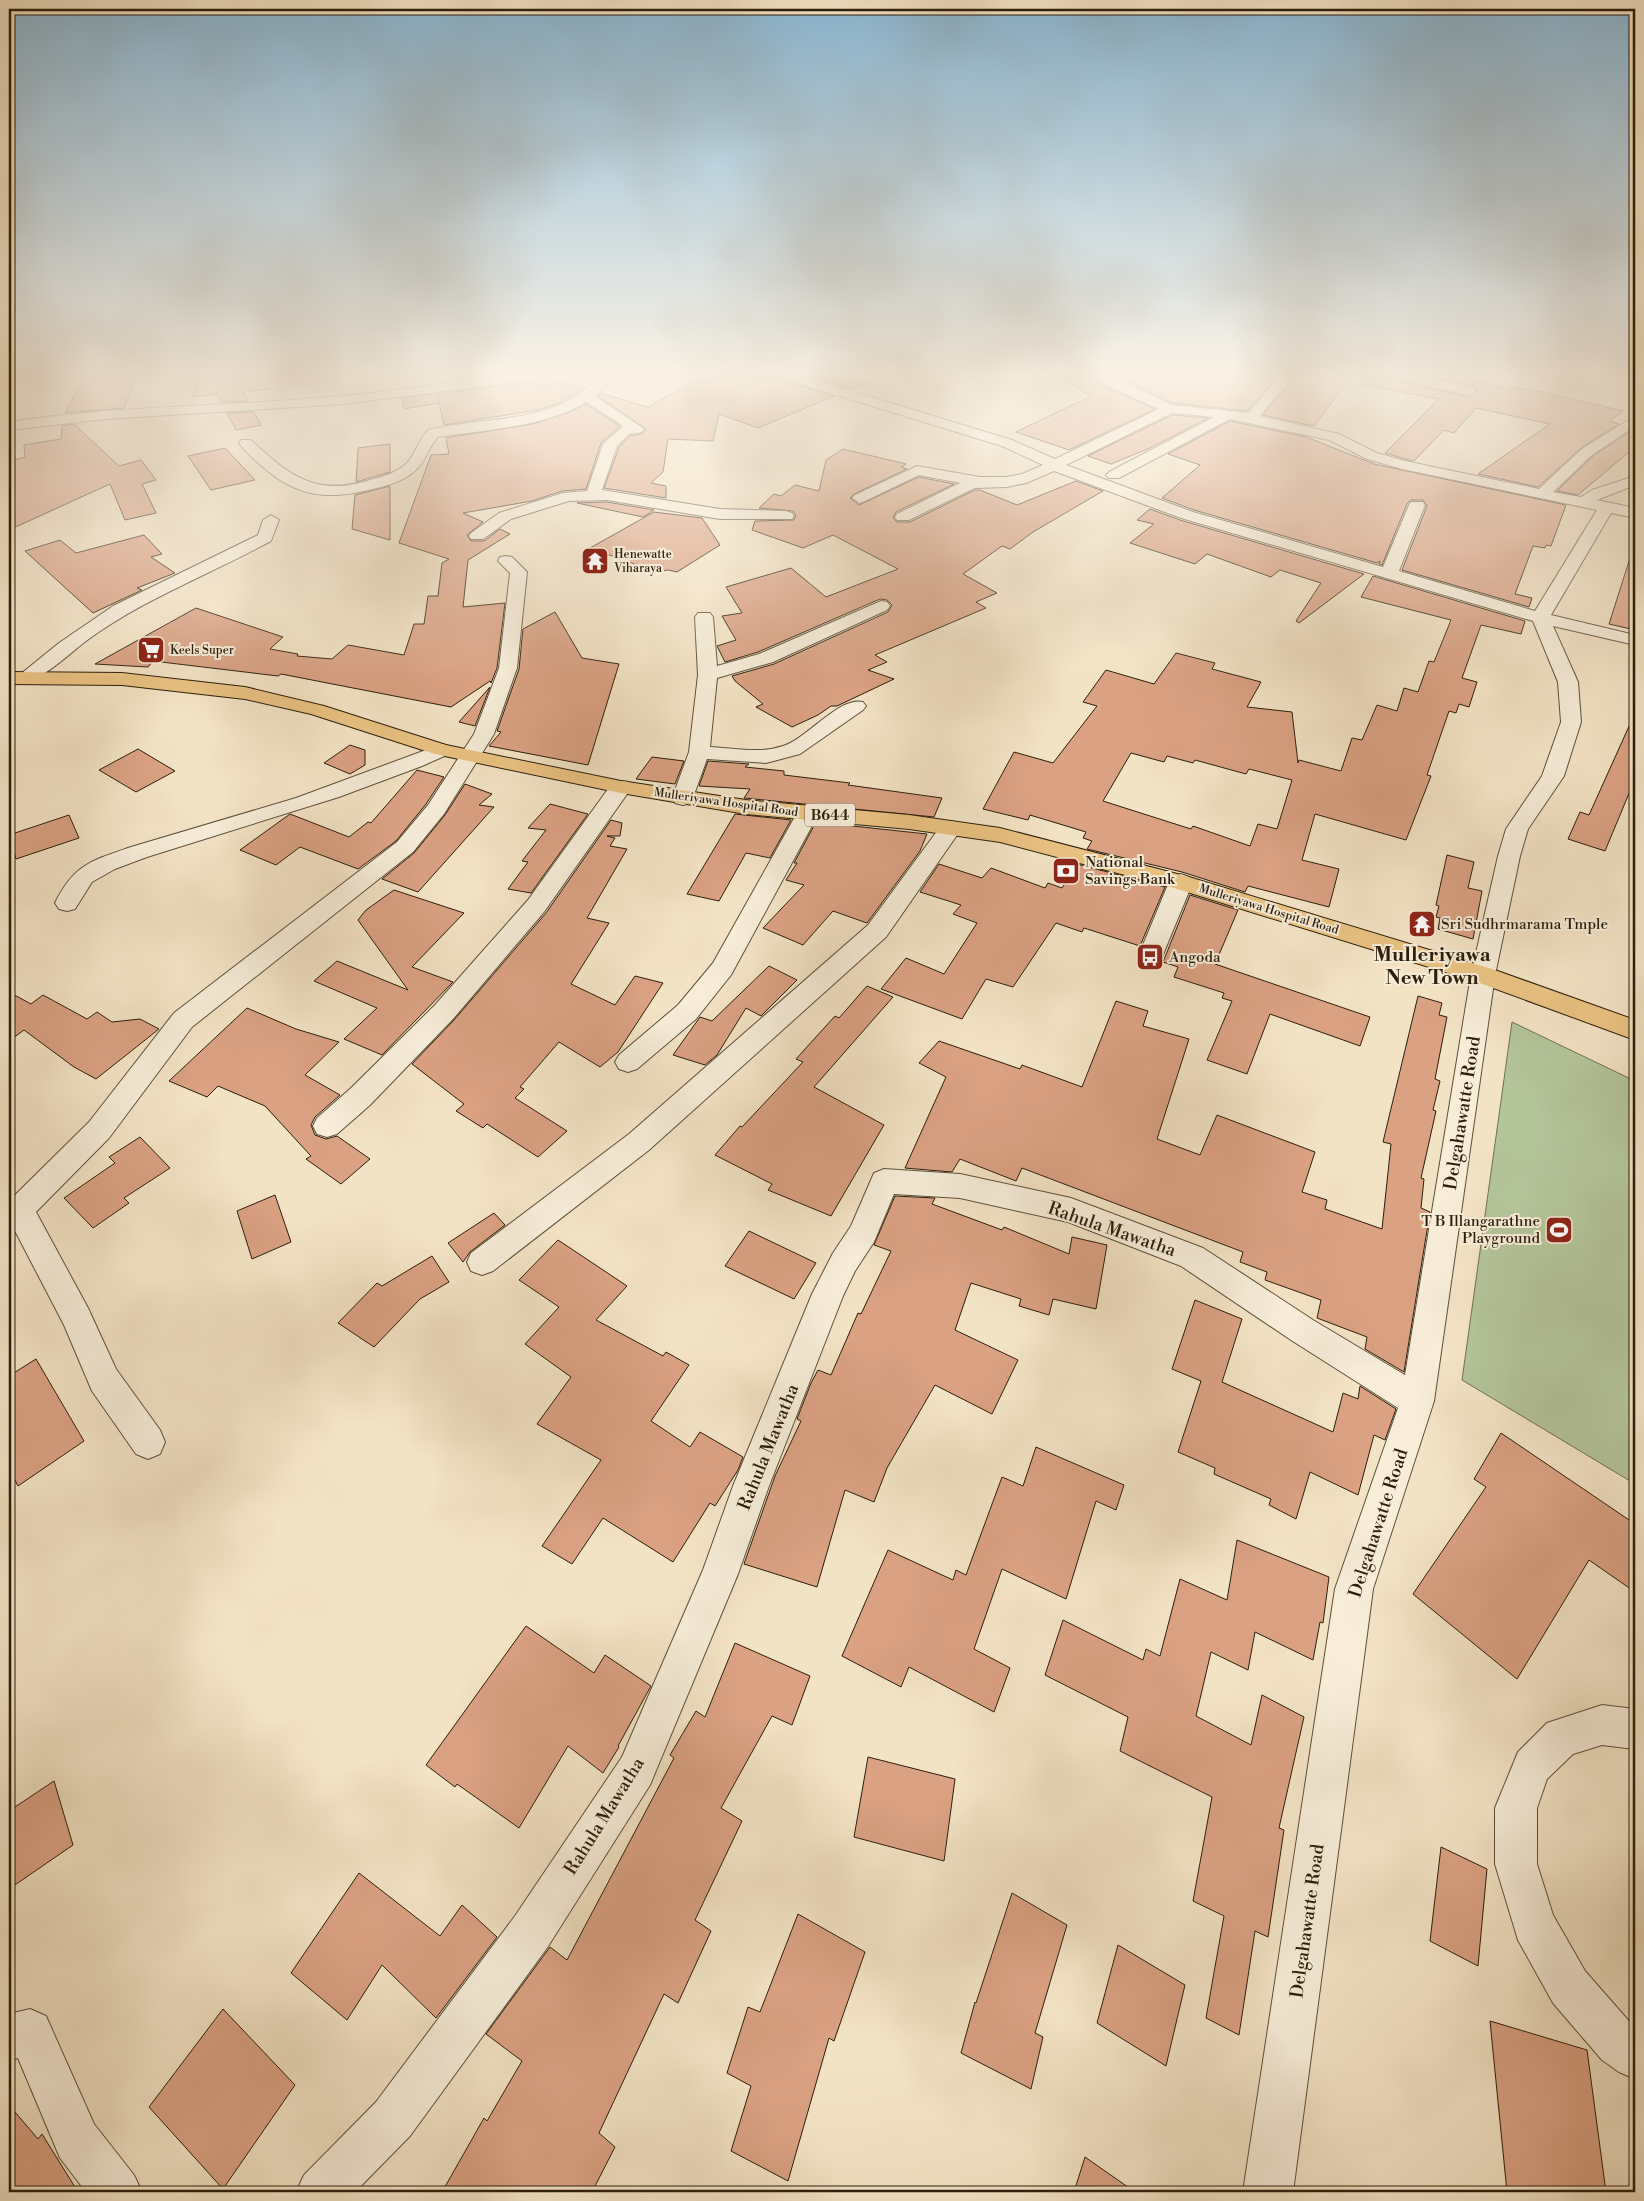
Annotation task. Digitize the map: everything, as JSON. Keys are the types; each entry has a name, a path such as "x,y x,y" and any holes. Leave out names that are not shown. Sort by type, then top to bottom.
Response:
{"main road":[{"name":"Mulleriyawa Hospital Road","path":"18,678 122,679 245,693 316,710 442,750 621,787 683,798 1000,835 1181,882 1483,975 1635,1030"}],"street":[{"path":"281,475 307,489 339,491 358,489 398,475"},
{"path":"593,495 600,475"},
{"path":"860,498 907,475"},
{"path":"942,475 980,482 1007,482 1033,475"},
{"path":"1082,475 1187,515 1540,618 1635,640"},
{"path":"1451,475 1635,513"},
{"path":"1543,493 1563,475"},
{"path":"1584,502 1597,493 1635,480"},
{"path":"903,517 970,484 980,482"},
{"path":"477,536 505,516 568,496 607,495 720,514 786,516"},
{"path":"1388,574 1417,505"},
{"path":"1540,618 1607,507"},
{"path":"18,678 93,626 136,601 232,557 265,538 271,520"},
{"path":"148,1442 104,1380 77,1318 14,1213 99,1130 183,1020 405,847 436,808 484,734 508,668 519,572 506,561"},
{"path":"708,675 766,658 880,606"},
{"path":"683,798 699,752 708,675 704,617"},
{"name":"Delgahawatte Road","path":"1268,2192 1354,1589 1417,1401 1483,975 1509,856 1517,829 1553,776 1571,722 1568,682 1540,618"},
{"path":"699,752 766,757 793,750 856,706"},
{"path":"67,903 76,884 90,872 132,855 286,808 388,773 442,750"},
{"path":"327,1126 360,1097 444,1012 536,906 581,840 621,787"},
{"path":"628,1062 687,1012 722,969 808,813"},
{"path":"482,1262 639,1142 878,931 951,828"},
{"path":"1150,957 1181,882"},
{"name":"Rahula Mawatha","path":"320,2192 393,2118 531,1932 636,1771 720,1574 751,1486 828,1294 844,1262 863,1233 884,1181 960,1186 1071,1210 1192,1257 1302,1330 1417,1401"},
{"path":"1635,1728 1602,1725 1561,1737 1532,1766 1516,1808 1516,1864 1534,1924 1569,1987 1618,2044 1635,2056"},
{"path":"9,2037 30,2032 77,2141 118,2192"}],"green space":[{"name":"T B Illangarathne Playground","path":"1512,1022 1635,1081 1635,1484 1462,1380"}],"building":[{"path":"9,475 152,475 156,480 142,484 156,513 125,520 110,484 9,530"},
{"path":"201,475 250,475 255,480 211,490"},
{"path":"356,475 381,475 356,482"},
{"path":"424,475 591,475 586,489 562,491 532,501 463,513 483,522 467,535 471,541 484,541 500,529 510,534 468,560 463,607 505,603 497,668 491,683 490,681 451,707 281,674 278,676 153,661 148,667 95,664 196,608 283,637 270,649 298,654 297,656 332,659 348,645 404,655 414,624 424,624 428,596 438,596 442,563 449,559 399,543"},
{"path":"609,475 660,475 651,483 666,486 666,498 604,488"},
{"path":"823,475 895,475 854,494 850,498 859,505 919,477 954,484 896,512 893,518 897,522 910,522 975,490 980,490 1017,505 1076,481 1103,491 1033,532 1010,549 1002,546 963,574 997,593 976,602 986,608 875,655 887,662 868,670 894,679 837,706 831,706 818,715 792,727 756,707 763,704 735,681 732,676 774,664 888,612 892,605 887,600 880,599 758,652 725,662 717,646 736,640 722,616 742,613 726,587 791,568 826,597 898,569 833,535 803,548 752,530 755,521 794,520 796,515 793,511 759,508 774,494 781,496 795,485 819,491"},
{"path":"1189,475 1424,475 1566,505 1551,546 1546,545 1545,548 1533,546 1515,594 1532,598 1529,607 1402,570 1427,506 1423,500 1411,500 1407,504 1382,565 1379,564 1380,561 1377,563 1194,510 1162,498"},
{"path":"1481,475 1552,475 1538,487"},
{"path":"1574,475 1602,475 1578,495 1557,491"},
{"path":"390,486 390,540 352,529 355,495"},
{"path":"607,502 654,510 643,517 577,503"},
{"path":"1150,509 1180,520 1364,574 1299,623 1296,621 1321,583 1280,570 1271,577 1207,554 1195,564 1130,543 1154,524 1137,520"},
{"path":"654,512 702,518 720,545 677,572 668,570 656,572 590,548"},
{"path":"144,535 162,554 151,557 175,573 137,588 142,590 93,613 25,551 60,540 76,553"},
{"path":"1630,558 1635,559 1635,630 1609,624"},
{"path":"1373,576 1525,621 1521,634 1481,625 1462,678 1477,682 1469,707 1459,704 1456,713 1449,711 1427,775 1431,776 1406,840 1315,814 1302,860 1339,869 1329,907 1248,886 1245,892 1182,872 1087,849 1092,841 1083,838 1086,832 1030,815 1028,820 983,809 1014,752 1053,763 1097,706 1083,702 1106,670 1154,684 1176,653 1215,663 1212,669 1261,682 1247,707 1292,712 1298,763 1299,760 1341,771 1352,738 1362,740 1377,705 1397,711 1404,688 1418,692 1429,661 1434,662 1451,620 1361,597","holes":["1131,753 1164,762 1167,756 1193,763 1195,760 1246,774 1249,769 1292,780 1277,829 1258,824 1250,846 1193,826 1191,829 1103,801"]},
{"path":"555,612 582,658 619,664 588,765 489,746 501,732 497,731 519,669 523,629"},
{"path":"490,687 475,726 459,722"},
{"path":"1635,713 1635,779 1605,851 1568,839 1580,812 1589,815"},
{"path":"350,745 365,750 365,765 350,774 324,763"},
{"path":"138,749 175,771 136,792 99,770"},
{"path":"652,757 684,761 675,784 636,779"},
{"path":"708,761 749,764 745,767 784,771 784,775 850,783 848,785 942,798 934,817 744,798 750,789 699,786"},
{"path":"417,770 444,777 426,804 396,841 358,869 300,847 276,865 240,850 290,814 349,837 368,822 371,823"},
{"path":"465,784 492,794 479,805 494,807 418,892 382,879 414,853 445,815"},
{"path":"550,804 588,814 531,893 508,889 528,862 522,861 546,830 528,828"},
{"path":"735,814 791,820 770,858 746,853 719,901 687,894"},
{"path":"69,815 79,838 16,859 9,835"},
{"path":"611,820 622,823 620,836 607,836 615,838 610,846 627,849 587,918 609,923 571,984 615,1005 635,976 663,983 618,1052 600,1067 559,1042 520,1087 524,1089 515,1098 567,1131 538,1157 487,1124 483,1128 456,1111 464,1104 412,1064 454,1020 546,913"},
{"path":"816,822 927,834 920,851 867,923 833,911 803,945 763,928 804,885 786,880 797,863 794,863"},
{"path":"1447,855 1474,862 1468,888 1482,891 1473,939 1438,929 1440,918 1436,917 1439,906 1436,905"},
{"path":"939,864 982,878 991,868 1045,888 1048,883 1062,888 1077,864 1165,887 1140,946 1084,928 1082,932 1056,923 1013,987 986,979 962,1019 881,989 906,958 944,974 977,923 953,914 961,905 920,892"},
{"path":"394,890 464,913 412,967 453,982 382,1055 344,1039 377,1008 314,981 337,961 408,990 358,920 366,910"},
{"path":"1190,895 1238,910 1215,964 1370,1017 1360,1046 1270,1014 1247,1074 1207,1060 1232,1001 1222,998 1224,993 1174,977 1178,967 1163,962"},
{"path":"769,966 797,980 761,1016 746,1008 717,1055 705,1065 673,1055 700,1017 712,1021"},
{"path":"867,986 893,997 814,1087 884,1125 831,1216 768,1190 772,1184 715,1155 740,1126 742,1127 803,1062 796,1059 835,1016 839,1018"},
{"path":"9,992 31,1004 43,995 87,1019 97,1012 112,1022 140,1019 159,1029 96,1079 74,1067 24,1030 9,1041"},
{"path":"1418,996 1442,1003 1439,1015 1447,1017 1435,1079 1440,1081 1433,1110 1436,1111 1421,1178 1424,1179 1421,1208 1430,1212 1404,1372 1365,1349 1367,1337 1317,1318 1321,1300 1265,1280 1267,1272 1240,1262 1243,1252 1022,1168 1016,1181 960,1159 952,1172 905,1168 946,1077 919,1063 939,1041 1020,1069 1022,1065 1082,1087 1116,1001 1148,1011 1143,1026 1189,1039 1157,1139 1200,1155 1217,1115 1315,1152 1302,1192 1327,1200 1325,1209 1382,1229 1391,1144 1383,1142"},
{"path":"247,1008 296,1029 339,1042 305,1075 340,1095 315,1117 311,1125 315,1135 326,1139 337,1136 370,1159 341,1184 306,1159 311,1156 265,1106 218,1086 207,1097 169,1081"},
{"path":"140,1137 170,1168 124,1198 129,1203 93,1228 64,1198 115,1163 109,1157"},
{"path":"275,1195 291,1242 252,1259 237,1211"},
{"path":"895,1196 935,1198 932,1204 1002,1230 1004,1227 1069,1254 1072,1237 1107,1245 1096,1309 1053,1299 1049,1315 1019,1306 1021,1299 971,1283 955,1330 1018,1360 992,1414 935,1385 887,1468 874,1502 845,1490 817,1587 744,1564 775,1476 801,1421 797,1419 811,1383 818,1370 831,1375 858,1313 861,1314 891,1251 874,1245"},
{"path":"494,1213 505,1225 470,1252 463,1262 448,1243"},
{"path":"749,1231 816,1263 794,1299 725,1266"},
{"path":"558,1240 627,1286 596,1320 663,1356 666,1352 689,1365 651,1421 690,1447 700,1432 743,1457 738,1470 715,1506 710,1503 673,1562 603,1518 572,1564 542,1546 601,1460 537,1424 571,1377 525,1344 559,1307 519,1280"},
{"path":"432,1256 449,1282 420,1299 374,1347 338,1323 377,1283 382,1286"},
{"path":"1195,1300 1242,1319 1222,1382 1333,1432 1343,1393 1358,1399 1360,1386 1396,1409 1385,1440 1374,1435 1358,1495 1310,1472 1296,1519 1269,1505 1271,1499 1214,1474 1215,1468 1178,1452 1201,1381 1172,1369"},
{"path":"36,1359 84,1441 18,1486 9,1468 9,1376"},
{"path":"1501,1433 1635,1524 1635,1592 1589,1560 1517,1679 1413,1594 1486,1487 1474,1479"},
{"path":"1036,1447 1124,1485 1116,1510 1096,1501 1066,1599 1002,1569 974,1649 1010,1668 994,1712 909,1667 901,1687 842,1656 888,1550 953,1580 956,1570 966,1575 1002,1477 1023,1486"},
{"path":"1237,1540 1329,1577 1323,1623 1320,1622 1313,1660 1255,1632 1248,1670 1211,1652 1196,1716 1251,1745 1262,1695 1304,1717 1279,1828 1284,1830 1268,1937 1255,1931 1239,2035 1206,2018 1224,1916 1193,1901 1212,1797 1120,1751 1128,1717 1045,1675 1063,1620 1143,1660 1146,1649 1160,1656 1180,1579 1227,1600"},
{"path":"526,1626 594,1673 605,1655 651,1686 603,1773 568,1746 519,1828 457,1784 455,1787 426,1765"},
{"path":"735,1643 810,1676 792,1725 772,1716 721,1808 742,1821 695,1920 711,1931 678,2003 664,1994 599,2133 615,2147 592,2192 442,2192 484,2118 487,2121 522,2061 486,2034 550,1947 567,1960 674,1758 670,1755 696,1711 705,1717"},
{"path":"868,1757 955,1779 944,1861 854,1837"},
{"path":"54,1781 73,1845 9,1889 9,1811"},
{"path":"1441,1847 1487,1869 1478,1966 1430,1941"},
{"path":"359,1873 440,1936 462,1905 497,1937 436,2018 382,1965 347,2020 291,1973"},
{"path":"1012,1893 1067,1925 1035,2033 1043,2037 1031,2089 961,2053 975,2002"},
{"path":"798,1914 865,1952 834,2041 829,2038 788,2181 731,2151 751,2086 727,2073 748,2007 760,2012"},
{"path":"1118,1945 1185,1985 1166,2066 1097,2023"},
{"path":"223,2009 295,2085 223,2189 149,2107"},
{"path":"1490,2021 1587,2050 1606,2192 1507,2192"},
{"path":"9,2105 38,2139 42,2134 78,2192 9,2192"},
{"path":"1085,2157 1135,2192 1074,2192"}],"place":[{"name":"Henewatte Viharaya","path":"595,561"},
{"name":"Keels Super","path":"151,650"},
{"name":"National Savings Bank","path":"1066,871"},
{"name":"Sri Sudhrmarama Tmple","path":"1422,924"},
{"name":"Angoda","path":"1150,957"},
{"name":"T B Illangarathne Playground","path":"1559,1230"}],"district":[{"name":"Mulleriyawa New Town","path":"1432,966"}]}
